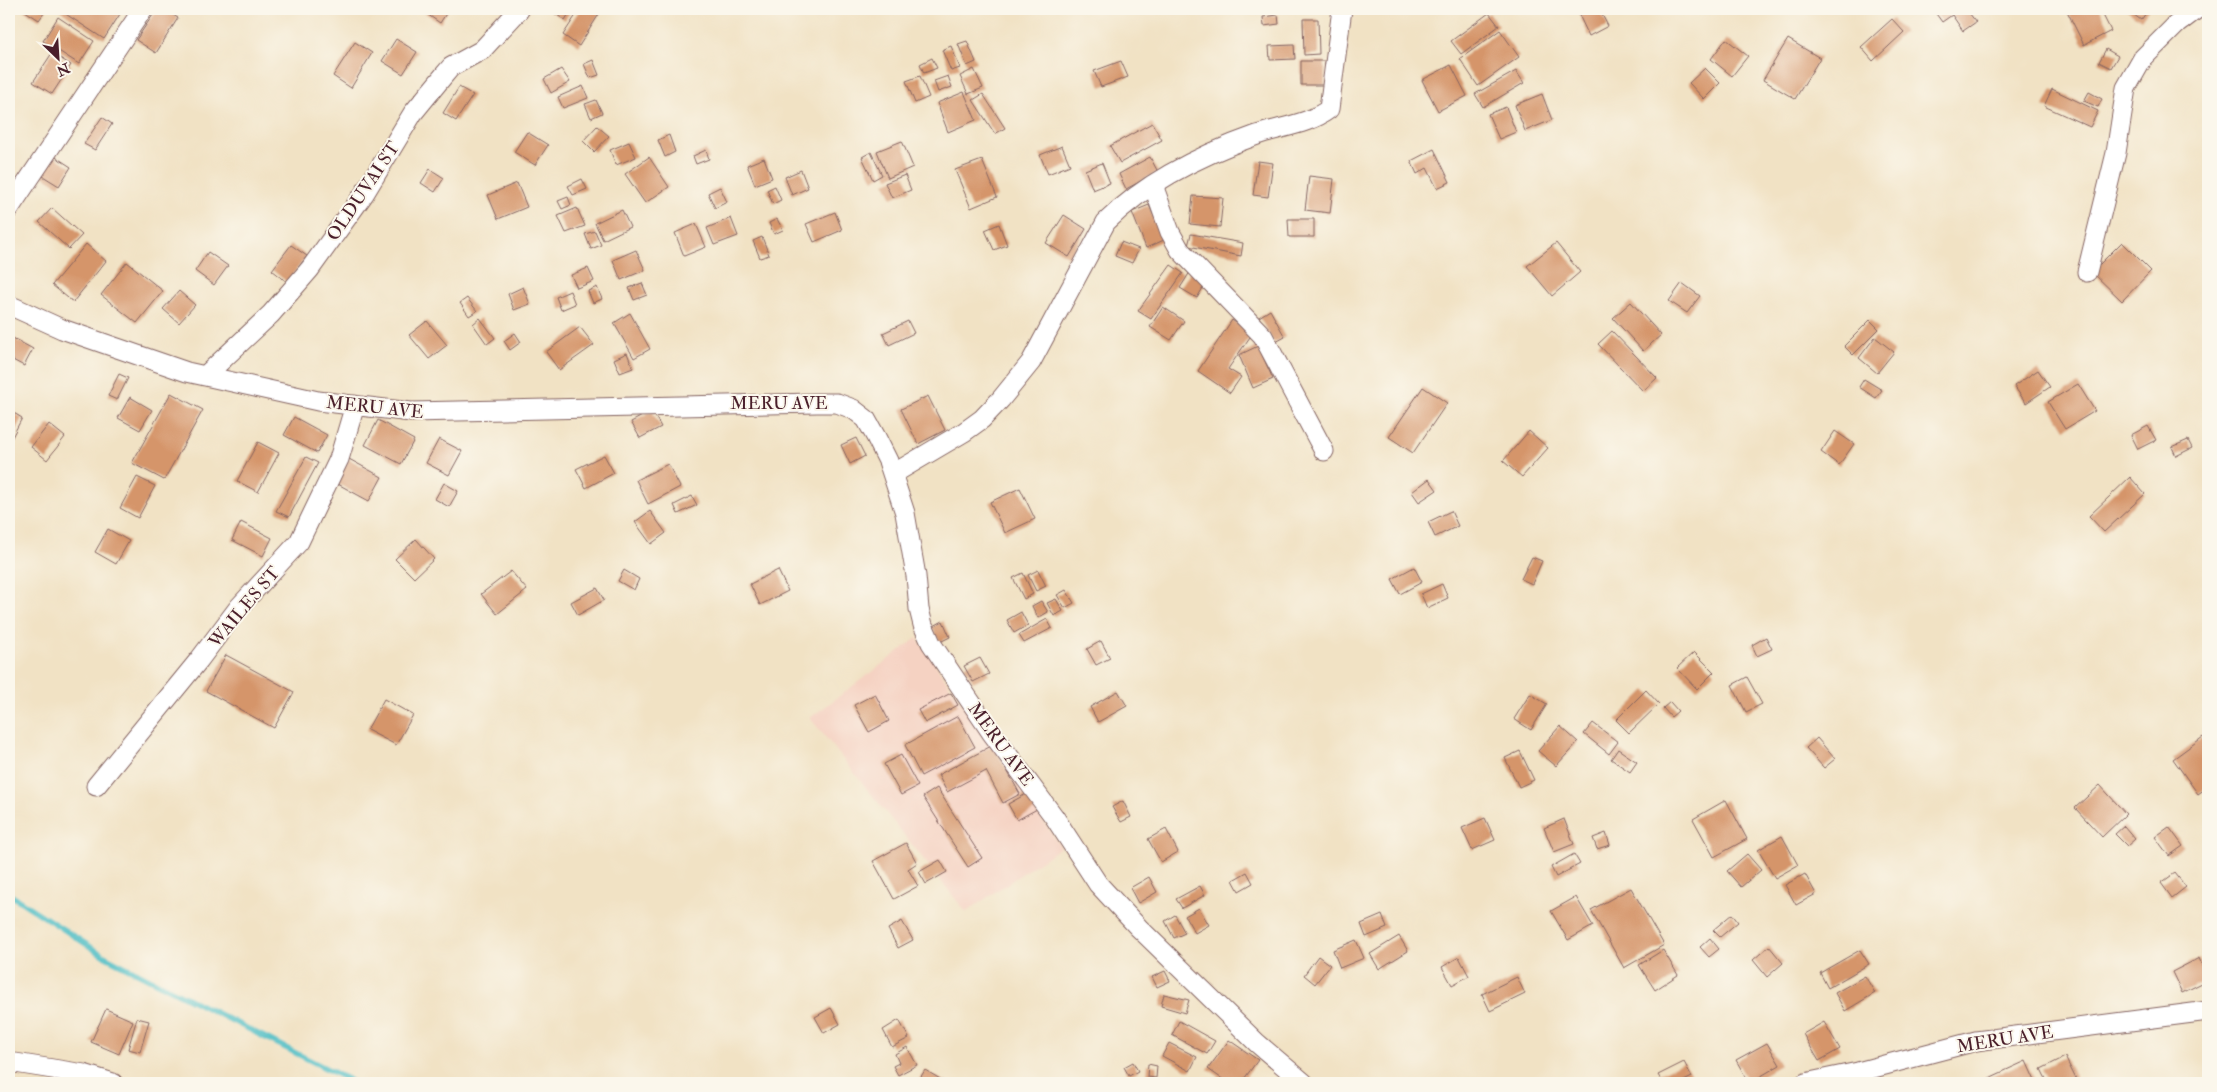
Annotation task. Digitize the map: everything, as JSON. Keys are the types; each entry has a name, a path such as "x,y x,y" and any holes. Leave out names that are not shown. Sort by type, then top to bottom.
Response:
{"street":[{"path":"9,210 143,9"},
{"name":"OLDUVAI ST","path":"205,376 271,314 310,269 364,194 413,112 451,67 482,50 520,9"},
{"path":"892,474 964,432 982,419 1001,399 1032,362 1106,222 1124,204 1190,163 1256,136 1310,118 1329,109 1342,9"},
{"path":"2087,272 2116,153 2129,81 2143,58 2177,24 2196,9"},
{"path":"1153,185 1170,232 1180,250 1263,336 1324,451"},
{"name":"MERU AVE","path":"9,305 62,329 129,354 205,376 318,401 411,412 473,412 707,404 837,403 852,409 866,419 888,461 905,513 922,625 931,643 992,732 1055,818 1098,884 1139,928 1257,1043 1304,1083"},
{"name":"WAILES ST","path":"96,786 239,608 299,542 339,459 355,405"},
{"name":"MERU AVE","path":"1805,1083 1976,1041 2208,1012"},
{"path":"9,1062 84,1074 113,1083"}],"shaded area":[{"path":"917,638 1061,847 966,912 810,718"}],"building":[{"path":"22,9 47,9 39,20"},
{"path":"58,9 112,9 120,14 104,39"},
{"path":"157,9 164,9 178,18 156,53 136,40"},
{"path":"422,9 449,9 440,23"},
{"path":"547,9 572,9 565,20"},
{"path":"580,9 597,9 601,11 579,46 563,35"},
{"path":"1591,9 1599,9 1608,26 1589,36 1579,15"},
{"path":"1938,9 1966,9 1976,22 1963,31 1952,15 1942,22 1934,11"},
{"path":"2066,9 2100,9 2111,31 2084,45"},
{"path":"2126,9 2149,9 2141,20"},
{"path":"1489,13 1499,26 1461,54 1451,41"},
{"path":"1278,15 1279,24 1264,26 1263,17"},
{"path":"58,17 94,41 79,64 43,41"},
{"path":"1303,19 1318,19 1319,54 1304,55"},
{"path":"1892,19 1904,32 1873,61 1861,47"},
{"path":"1500,30 1519,57 1478,86 1460,59"},
{"path":"396,39 417,52 403,74 382,61"},
{"path":"1726,39 1748,56 1732,76 1711,59"},
{"path":"1788,39 1820,58 1795,99 1763,80"},
{"path":"967,41 976,62 967,66 958,44"},
{"path":"355,42 372,53 351,88 333,76"},
{"path":"1294,45 1295,59 1270,60 1269,46"},
{"path":"951,46 960,68 951,71 942,50"},
{"path":"2106,49 2118,56 2111,68 2099,62"},
{"path":"52,53 71,65 52,94 33,82"},
{"path":"932,58 937,68 924,73 920,64"},
{"path":"593,60 599,75 590,78 584,64"},
{"path":"1121,61 1128,77 1101,87 1094,71"},
{"path":"1301,61 1325,61 1325,85 1301,85"},
{"path":"1451,65 1467,96 1438,111 1422,80"},
{"path":"1705,68 1720,83 1704,99 1689,83"},
{"path":"561,69 570,82 551,93 544,79"},
{"path":"974,69 983,88 968,94 960,76"},
{"path":"1516,71 1524,83 1483,107 1475,94"},
{"path":"920,76 929,97 915,103 906,81"},
{"path":"948,76 952,87 938,92 934,81"},
{"path":"583,86 588,98 563,108 558,97"},
{"path":"459,87 473,95 456,121 443,113"},
{"path":"2052,89 2098,111 2090,127 2044,106"},
{"path":"964,92 976,120 948,132 937,103"},
{"path":"2089,92 2102,99 2098,107 2084,101"},
{"path":"983,94 1005,128 995,134 973,100"},
{"path":"1542,94 1552,120 1525,131 1515,105"},
{"path":"596,100 602,113 591,118 585,104"},
{"path":"1506,107 1516,132 1499,139 1488,114"},
{"path":"102,117 112,124 95,150 84,144"},
{"path":"1152,123 1162,140 1120,163 1110,146"},
{"path":"597,126 609,136 594,152 583,141"},
{"path":"527,132 548,145 535,165 514,152"},
{"path":"669,135 675,152 665,157 658,140"},
{"path":"902,141 913,167 888,178 877,151"},
{"path":"629,142 636,157 616,165 610,150"},
{"path":"1062,146 1070,165 1048,174 1040,155"},
{"path":"1434,149 1450,182 1437,188 1427,168 1417,174 1411,161"},
{"path":"706,150 709,159 696,164 693,156"},
{"path":"871,152 882,175 873,180 862,157"},
{"path":"51,154 71,167 59,186 38,173"},
{"path":"649,157 669,187 645,203 625,174"},
{"path":"1150,157 1158,172 1126,189 1119,174"},
{"path":"764,158 772,178 755,185 747,165"},
{"path":"982,160 997,197 971,208 955,170"},
{"path":"1258,161 1273,163 1268,197 1253,195"},
{"path":"1102,163 1110,183 1093,190 1085,170"},
{"path":"430,169 444,178 435,192 421,183"},
{"path":"801,170 808,188 792,195 785,177"},
{"path":"905,175 911,190 892,198 885,183"},
{"path":"1309,176 1334,179 1330,213 1305,210"},
{"path":"582,179 587,189 573,195 568,186"},
{"path":"517,183 527,207 498,219 488,195"},
{"path":"775,186 781,200 773,204 767,190"},
{"path":"720,187 727,202 715,208 708,193"},
{"path":"1193,196 1223,198 1220,227 1190,224"},
{"path":"568,197 571,205 562,209 558,201"},
{"path":"1149,205 1164,240 1146,248 1132,212"},
{"path":"52,208 82,235 69,249 39,222"},
{"path":"577,208 585,226 566,233 558,216"},
{"path":"622,210 630,227 603,240 595,223"},
{"path":"835,212 842,230 814,242 806,224"},
{"path":"1064,215 1086,229 1069,257 1046,243"},
{"path":"731,218 738,236 714,245 707,228"},
{"path":"777,219 783,230 774,234 769,223"},
{"path":"1288,219 1314,219 1314,237 1289,237"},
{"path":"696,224 706,247 684,256 675,233"},
{"path":"999,224 1007,245 994,250 985,230"},
{"path":"595,231 601,245 591,249 585,234"},
{"path":"1191,234 1243,243 1241,256 1188,246"},
{"path":"762,237 769,255 760,258 753,241"},
{"path":"1121,242 1139,249 1132,263 1115,256"},
{"path":"2122,242 2151,271 2122,301 2092,272"},
{"path":"1556,243 1580,272 1552,296 1527,266"},
{"path":"86,244 106,261 73,302 52,285"},
{"path":"291,245 307,256 287,282 272,270"},
{"path":"636,250 645,270 621,280 613,260"},
{"path":"208,252 228,266 214,285 195,271"},
{"path":"127,262 163,291 137,323 101,295"},
{"path":"1171,265 1183,273 1151,319 1138,311"},
{"path":"588,268 594,281 577,288 571,275"},
{"path":"1190,272 1207,281 1197,298 1180,288"},
{"path":"642,283 647,295 634,300 629,288"},
{"path":"1682,283 1700,296 1687,313 1669,301"},
{"path":"523,287 530,304 514,310 508,294"},
{"path":"597,287 602,299 593,303 588,291"},
{"path":"179,291 195,305 179,323 163,309"},
{"path":"570,291 575,304 561,310 556,297"},
{"path":"467,298 477,311 469,316 460,303"},
{"path":"1631,302 1661,335 1643,351 1613,318"},
{"path":"1163,307 1184,321 1171,340 1150,327"},
{"path":"1270,310 1285,337 1274,343 1259,317"},
{"path":"630,313 650,349 634,358 614,323"},
{"path":"480,318 495,338 487,344 473,324"},
{"path":"1232,320 1252,334 1228,369 1241,377 1230,393 1198,371"},
{"path":"1870,320 1879,329 1853,355 1844,346"},
{"path":"427,321 447,345 429,359 409,335"},
{"path":"908,321 914,333 889,345 883,333"},
{"path":"580,327 594,345 559,370 546,352"},
{"path":"1612,331 1657,378 1643,391 1598,344"},
{"path":"515,333 521,342 510,350 504,341"},
{"path":"9,336 33,349 24,366 9,358"},
{"path":"1875,337 1894,352 1877,373 1859,358"},
{"path":"1258,346 1273,379 1253,388 1239,355"},
{"path":"627,353 633,368 620,373 614,359"},
{"path":"2038,370 2050,387 2026,403 2014,386"},
{"path":"119,374 128,378 117,400 108,396"},
{"path":"1864,379 1882,390 1876,398 1859,387"},
{"path":"2078,384 2095,411 2065,429 2048,402"},
{"path":"1423,387 1447,403 1413,453 1389,437"},
{"path":"171,393 203,410 164,480 132,463"},
{"path":"928,396 945,430 918,444 901,409"},
{"path":"130,397 152,410 140,430 118,418"},
{"path":"9,410 22,418 9,443"},
{"path":"652,411 661,427 640,438 631,422"},
{"path":"294,417 327,435 317,453 284,435"},
{"path":"378,420 414,440 401,464 365,445"},
{"path":"49,424 65,437 47,460 31,447"},
{"path":"2148,426 2156,440 2138,449 2131,435"},
{"path":"1529,431 1548,448 1522,477 1503,461"},
{"path":"1835,431 1854,444 1839,465 1821,452"},
{"path":"856,438 865,456 850,464 841,445"},
{"path":"439,439 462,451 449,475 426,463"},
{"path":"2188,440 2192,448 2176,456 2172,447"},
{"path":"258,442 279,453 258,492 237,481"},
{"path":"604,455 614,473 586,488 576,469"},
{"path":"306,457 318,463 289,517 276,511"},
{"path":"349,459 382,477 369,501 336,483"},
{"path":"668,464 680,487 648,504 636,480"},
{"path":"137,477 155,486 138,518 120,508"},
{"path":"2130,477 2145,494 2104,532 2089,516"},
{"path":"1429,479 1437,490 1419,502 1412,492"},
{"path":"444,483 458,491 449,507 435,499"},
{"path":"1020,488 1035,519 1005,533 990,502"},
{"path":"692,496 697,505 678,514 674,505"},
{"path":"650,511 666,533 651,544 635,522"},
{"path":"1451,511 1458,526 1435,537 1428,522"},
{"path":"241,522 272,538 263,556 232,540"},
{"path":"108,529 129,541 116,564 95,552"},
{"path":"416,539 434,559 414,578 395,559"},
{"path":"1532,557 1542,561 1532,584 1521,579"},
{"path":"1414,567 1422,582 1400,594 1392,579"},
{"path":"624,570 639,579 634,590 618,581"},
{"path":"778,570 788,591 760,605 750,584"},
{"path":"1038,570 1046,586 1036,591 1028,575"},
{"path":"511,571 527,590 497,614 481,594"},
{"path":"1023,573 1033,594 1024,599 1013,578"},
{"path":"1442,584 1448,598 1427,608 1421,594"},
{"path":"597,588 604,600 578,615 571,602"},
{"path":"1066,590 1074,603 1065,608 1057,595"},
{"path":"1056,599 1063,611 1054,616 1047,603"},
{"path":"1041,601 1048,612 1038,618 1032,606"},
{"path":"1021,612 1028,625 1014,633 1007,620"},
{"path":"1047,619 1052,628 1024,643 1019,635"},
{"path":"943,621 950,637 940,642 932,627"},
{"path":"1766,637 1772,649 1757,656 1752,645"},
{"path":"1101,641 1110,658 1096,665 1087,649"},
{"path":"1694,652 1714,672 1697,689 1677,668"},
{"path":"226,655 294,692 274,728 206,691"},
{"path":"980,658 989,674 973,682 964,666"},
{"path":"1747,677 1762,704 1746,712 1732,685"},
{"path":"1646,690 1659,704 1629,733 1616,720"},
{"path":"1118,691 1127,706 1098,722 1090,707"},
{"path":"951,693 958,705 925,723 918,710"},
{"path":"875,694 889,721 869,732 854,705"},
{"path":"1530,694 1547,704 1531,730 1514,719"},
{"path":"384,699 413,715 396,745 367,730"},
{"path":"1670,702 1678,711 1671,717 1663,708"},
{"path":"958,716 975,747 921,776 905,745"},
{"path":"1593,723 1618,742 1609,754 1584,734"},
{"path":"1560,726 1578,742 1556,766 1538,751"},
{"path":"2203,737 2208,744 2208,787 2198,794 2173,759"},
{"path":"1817,738 1835,759 1824,768 1806,748"},
{"path":"993,745 1020,794 1003,803 986,771 947,792 938,775"},
{"path":"1618,749 1637,762 1630,772 1611,759"},
{"path":"1520,751 1534,780 1519,787 1505,758"},
{"path":"901,755 918,786 901,795 884,764"},
{"path":"2100,785 2126,814 2102,837 2075,808"},
{"path":"937,788 982,858 968,867 923,797"},
{"path":"1028,793 1037,809 1017,820 1008,804"},
{"path":"1726,800 1747,839 1714,857 1693,819"},
{"path":"1123,801 1131,817 1121,822 1112,807"},
{"path":"1485,818 1495,840 1472,850 1462,828"},
{"path":"1564,819 1574,844 1554,852 1544,828"},
{"path":"2124,826 2135,839 2127,846 2115,834"},
{"path":"2169,827 2183,846 2169,856 2155,837"},
{"path":"1166,829 1178,852 1161,862 1148,839"},
{"path":"1606,833 1610,845 1597,849 1593,838"},
{"path":"1782,836 1798,865 1775,878 1758,850"},
{"path":"906,843 917,863 908,869 918,886 894,899 873,861"},
{"path":"1574,854 1580,864 1556,877 1551,867"},
{"path":"1747,854 1761,870 1741,887 1727,871"},
{"path":"940,860 947,872 926,884 919,872"},
{"path":"1247,872 1253,883 1239,891 1233,880"},
{"path":"2175,873 2186,887 2172,898 2161,883"},
{"path":"1805,874 1816,894 1796,905 1785,885"},
{"path":"1149,877 1157,892 1138,903 1130,888"},
{"path":"1200,886 1205,895 1182,908 1176,899"},
{"path":"1631,888 1664,945 1624,968 1591,910"},
{"path":"1576,897 1593,926 1568,940 1551,911"},
{"path":"1199,908 1209,925 1195,933 1185,916"},
{"path":"1732,914 1738,922 1720,937 1713,930"},
{"path":"1175,915 1185,933 1174,938 1165,921"},
{"path":"1382,915 1387,928 1366,937 1361,924"},
{"path":"902,921 913,940 898,948 888,929"},
{"path":"1399,936 1408,951 1379,969 1370,954"},
{"path":"1710,938 1719,949 1709,957 1700,947"},
{"path":"1356,940 1364,958 1340,968 1333,950"},
{"path":"1769,946 1783,963 1767,977 1753,960"},
{"path":"1663,950 1678,975 1655,990 1639,965"},
{"path":"1860,950 1869,964 1828,988 1820,973"},
{"path":"1318,956 1330,965 1315,984 1304,975"},
{"path":"1459,957 1469,976 1452,985 1442,967"},
{"path":"2199,958 2208,980 2182,993 2172,972"},
{"path":"1165,971 1170,981 1157,987 1152,977"},
{"path":"1865,976 1875,993 1845,1011 1835,993"},
{"path":"1517,977 1525,994 1490,1011 1482,994"},
{"path":"1164,994 1189,1000 1185,1013 1161,1006"},
{"path":"831,1008 840,1024 824,1033 815,1017"},
{"path":"106,1009 133,1021 119,1054 91,1042"},
{"path":"137,1018 149,1021 140,1052 128,1049"},
{"path":"899,1020 909,1038 892,1047 883,1030"},
{"path":"1179,1021 1215,1041 1207,1054 1172,1035"},
{"path":"1824,1022 1840,1049 1819,1061 1803,1034"},
{"path":"1229,1040 1258,1060 1241,1083 1228,1083 1208,1069"},
{"path":"1169,1043 1197,1057 1190,1071 1162,1056"},
{"path":"1767,1043 1780,1065 1749,1083 1736,1060"},
{"path":"907,1047 917,1065 898,1075 893,1066 899,1063 895,1054"},
{"path":"2065,1057 2078,1083 2048,1083 2041,1069"},
{"path":"2026,1061 2036,1083 1991,1083 1989,1078"},
{"path":"1133,1062 1138,1071 1129,1076 1124,1067"},
{"path":"1684,1062 1692,1077 1680,1083 1663,1083 1658,1075"},
{"path":"1148,1064 1157,1066 1156,1078 1147,1077"},
{"path":"925,1070 947,1083 917,1083"}],"waterway":[{"path":"9,894 106,957 355,1083"}]}
